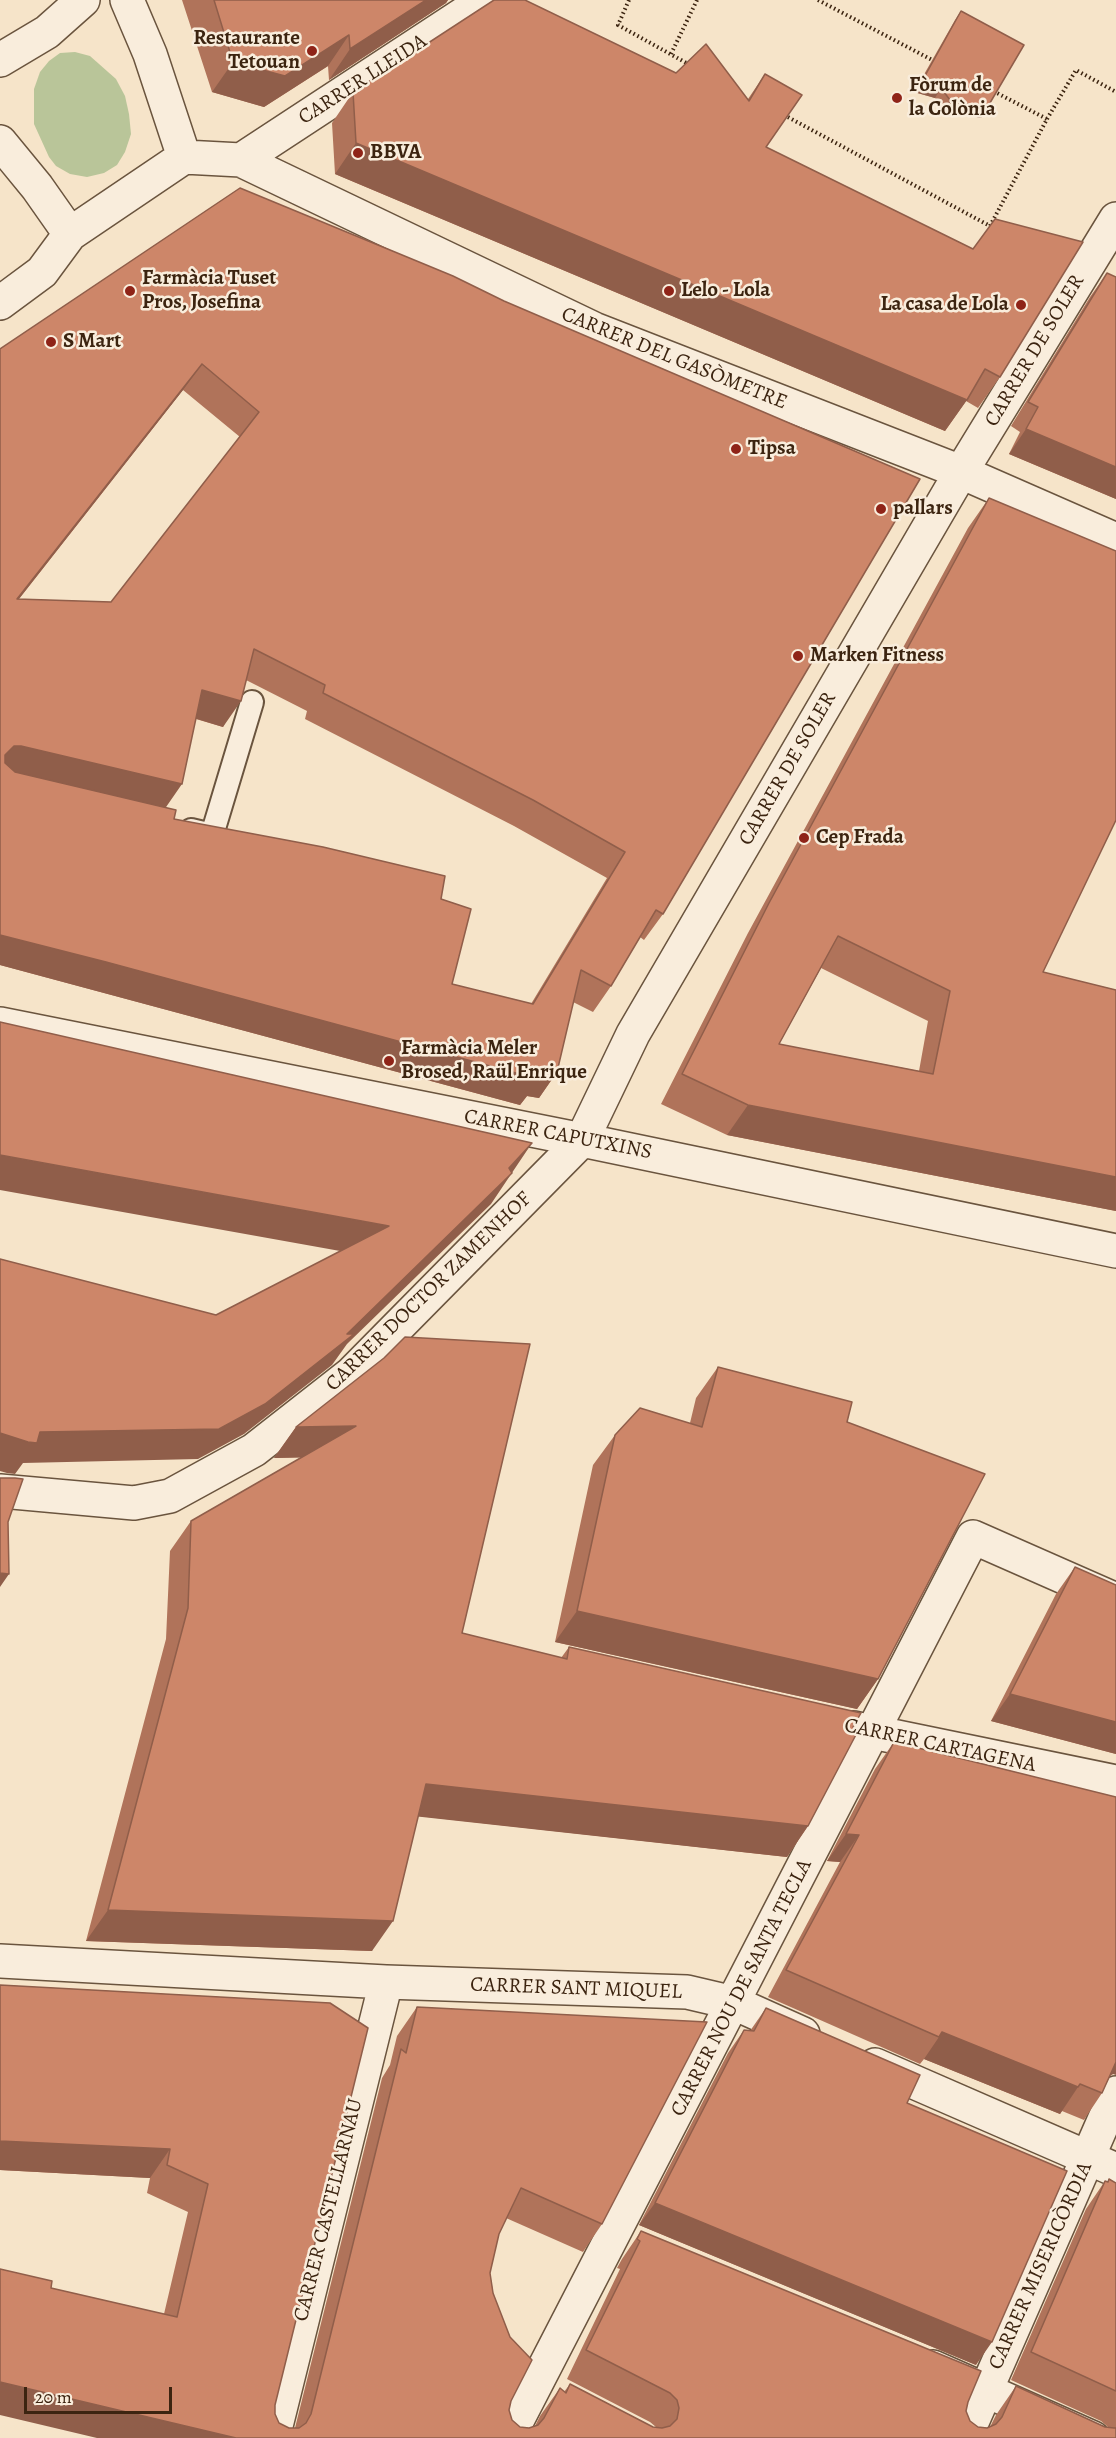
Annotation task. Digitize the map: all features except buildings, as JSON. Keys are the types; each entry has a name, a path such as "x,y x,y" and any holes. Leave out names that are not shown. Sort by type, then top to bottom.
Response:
{"street":[{"path":"0,60 47,32 83,0"},
{"path":"128,0 150,54 184,157"},
{"name":"CARRER LLEIDA","path":"240,160 485,0"},
{"path":"0,142 37,187 70,234"},
{"path":"0,303 42,272 70,234 184,157 240,160"},
{"name":"CARRER DEL GASÒMETRE","path":"240,160 594,329 961,472 1116,540"},
{"name":"CARRER DE SOLER","path":"582,1140 633,1034 961,472 1116,219"},
{"name":"CARRER CAPUTXINS","path":"0,1024 582,1140 1116,1251"},
{"name":"CARRER DOCTOR ZAMENHOF","path":"0,1491 134,1503 171,1496 254,1450 351,1374 582,1140"},
{"name":"CARRER NOU DE SANTA TECLA","path":"508,2438 973,1537 1116,1600"},
{"name":"CARRER CARTAGENA","path":"828,1722 1116,1782"},
{"name":"CARRER SANT MIQUEL","path":"0,1961 386,1982 687,1992 734,2003 1102,2164"},
{"name":"CARRER CASTELLARNAU","path":"273,2438 386,1982"},
{"name":"CARRER MISERICÒRDIA","path":"965,2438 1102,2164 1116,2093"},
{"path":"612,2235 646,2249"},
{"path":"910,2358 1093,2438"},
{"path":"536,2384 567,2400"}],"lane":[{"path":"168,824 212,835 252,702"}],"path":[{"path":"629,0 618,25 691,65"},
{"path":"671,54 697,0"},
{"path":"818,0 943,65"},
{"path":"774,110 990,226 1076,70 1116,92"},
{"path":"985,87 1047,119"}],"green space":[{"path":"75,52 90,56 116,79 125,96 131,134 125,152 117,165 104,173 87,177 70,174 56,166 49,157 34,124 34,89 40,72 60,53"}],"place":[{"name":"Restaurante Tetouan","path":"312,51"},
{"name":"Fòrum de la Colònia","path":"897,98"},
{"name":"BBVA","path":"358,153"},
{"name":"Farmàcia Tuset Pros, Josefina","path":"130,291"},
{"name":"Lelo - Lola","path":"669,291"},
{"name":"La casa de Lola","path":"1021,305"},
{"name":"S Mart","path":"51,342"},
{"name":"Tipsa","path":"736,449"},
{"name":"pallars","path":"881,509"},
{"name":"Marken Fitness","path":"798,656"},
{"name":"Cep Frada","path":"804,838"},
{"name":"Farmàcia Meler Brosed, Raül Enrique","path":"389,1061"}]}
